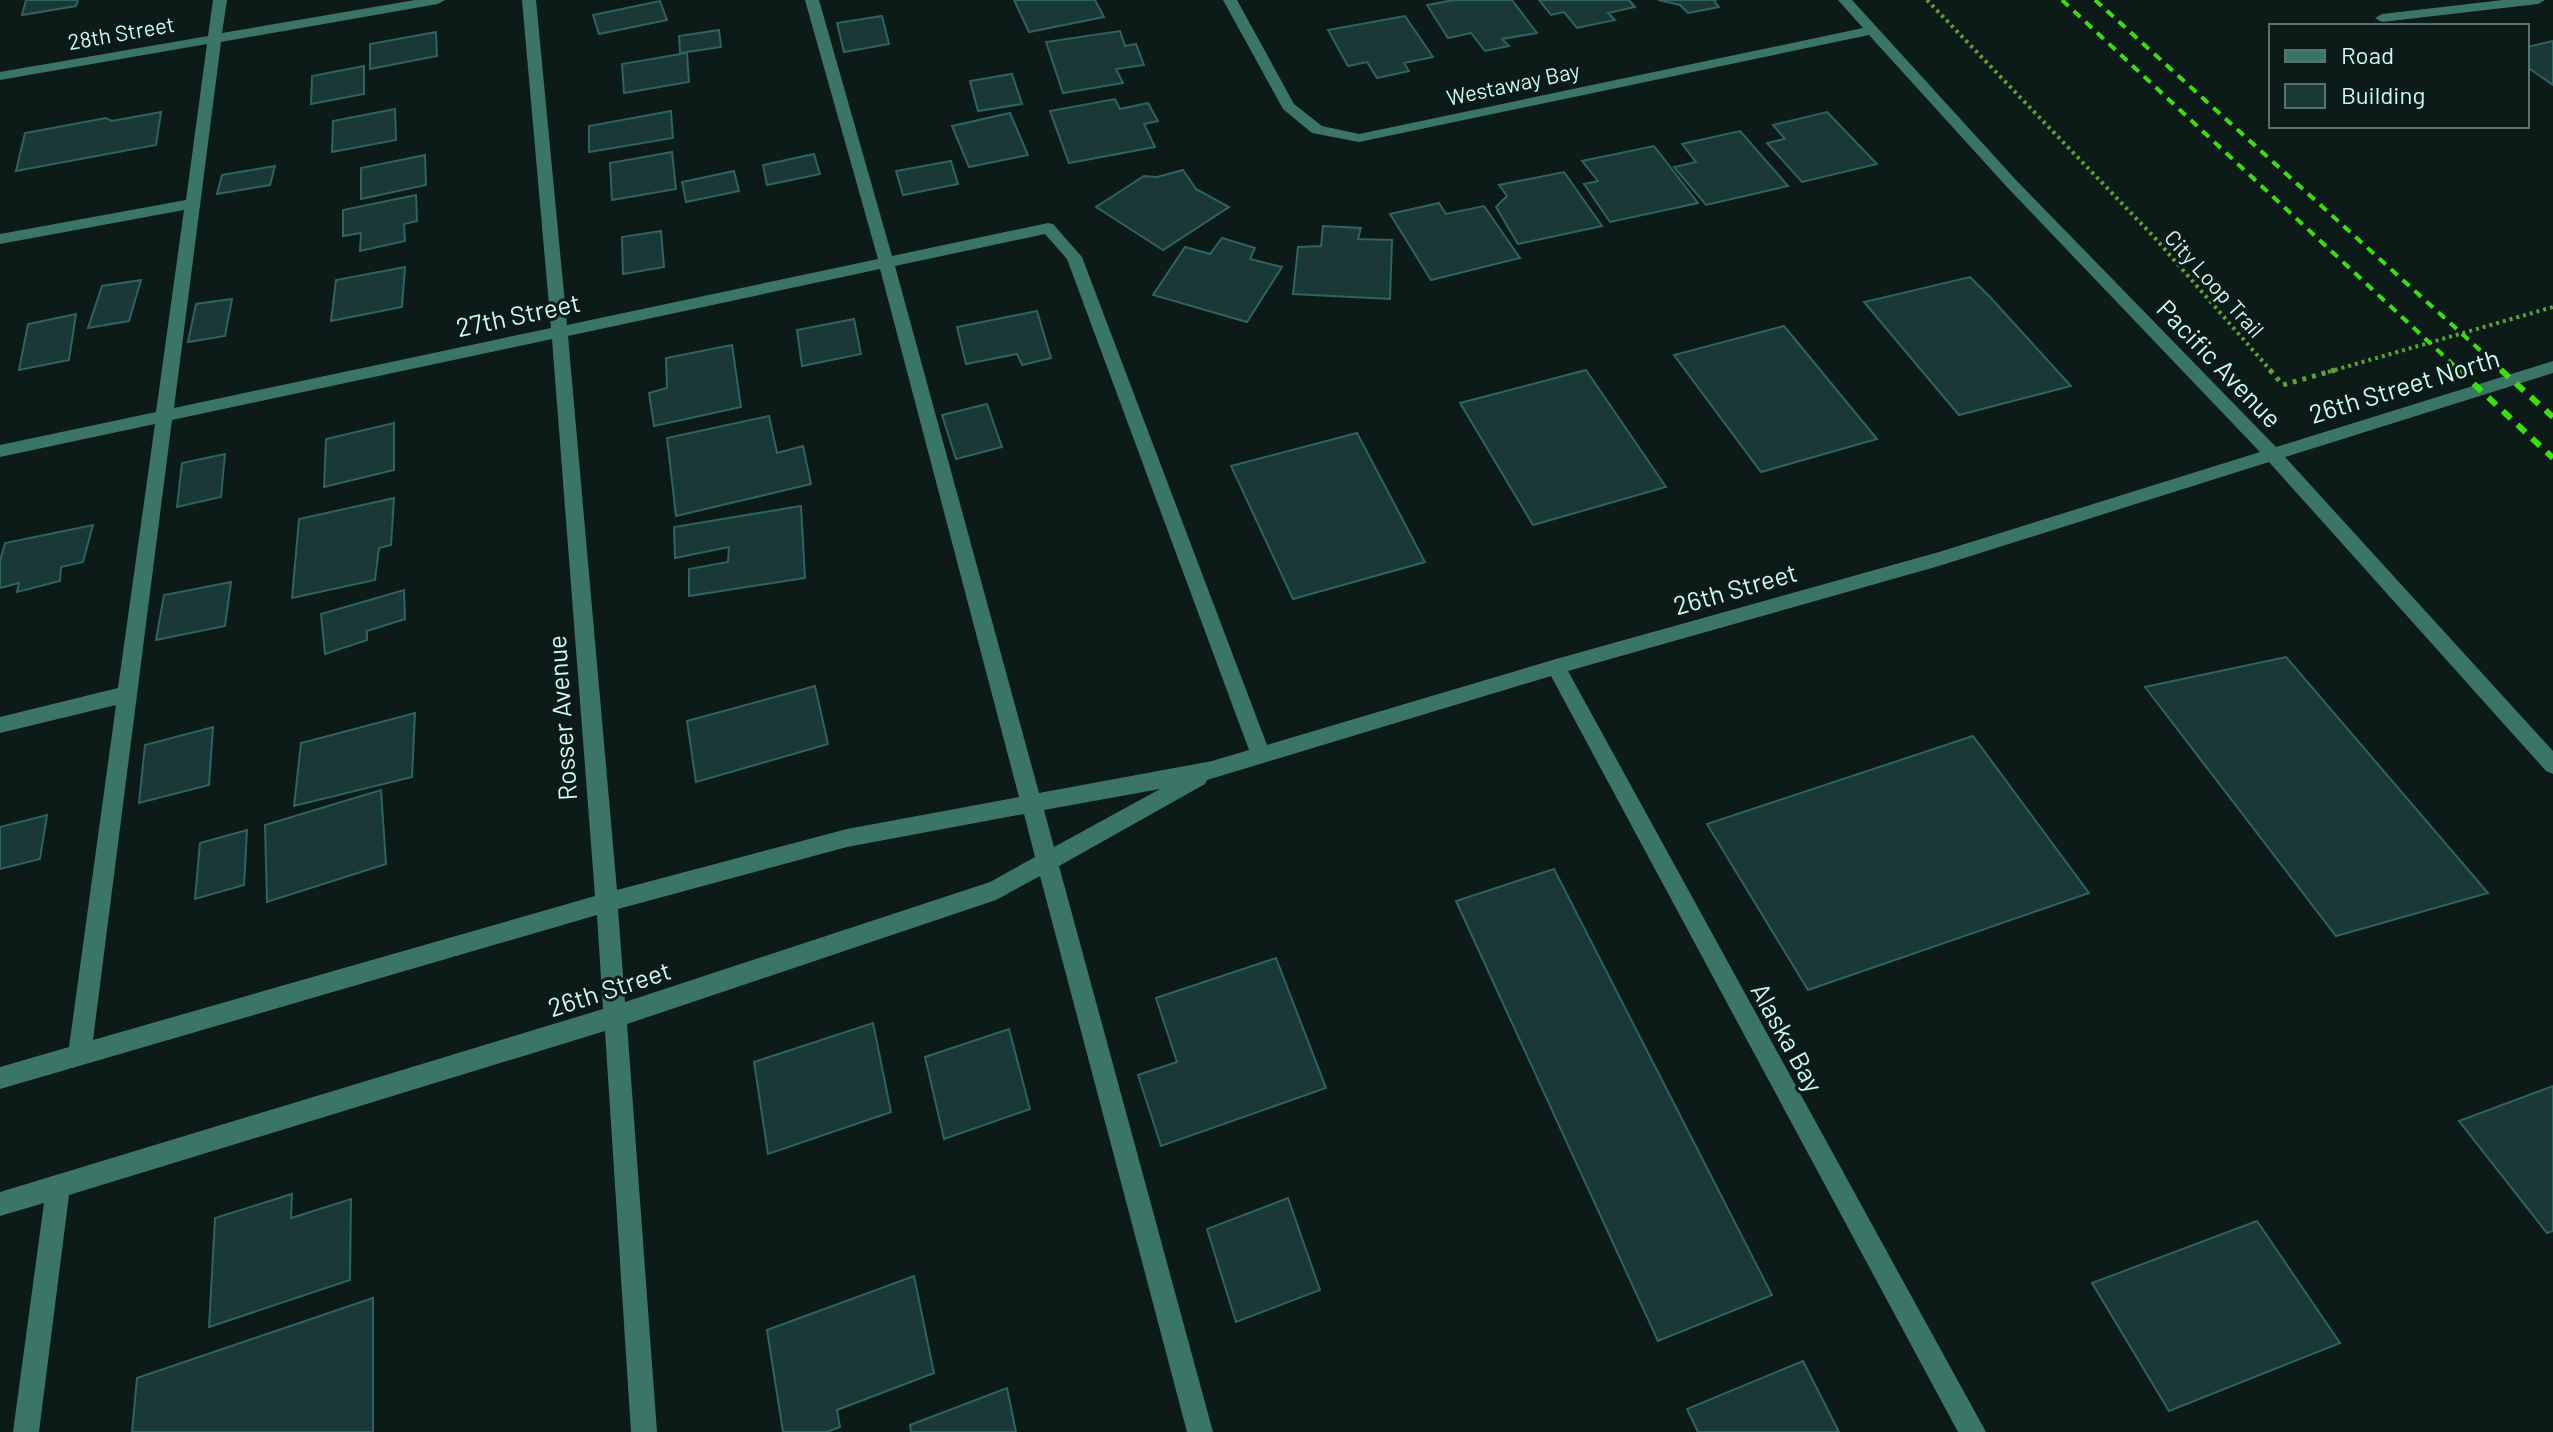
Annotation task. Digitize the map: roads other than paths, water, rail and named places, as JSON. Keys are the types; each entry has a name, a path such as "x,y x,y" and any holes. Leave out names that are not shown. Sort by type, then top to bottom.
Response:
{"street":[{"path":"79,1055 220,0"},
{"name":"28th Street","path":"0,76 438,0"},
{"name":"Rosser Avenue","path":"529,0 561,331 605,903 617,1016 644,1432"},
{"path":"812,0 886,261 1200,1432"},
{"name":"Westaway Bay","path":"1230,0 1288,106 1317,130 1359,138 1873,30"},
{"name":"Pacific Avenue","path":"1845,0 2011,183 2271,453 2553,765"},
{"path":"2382,18 2538,0"},
{"path":"0,239 192,204"},
{"name":"27th Street","path":"0,451 1048,228 1074,257 1261,755"},
{"name":"26th Street North","path":"2271,453 2553,367"},
{"name":"26th Street","path":"0,1078 605,903 847,838 1212,770 1556,667 1939,559 2271,453"},
{"name":"Alaska Bay","path":"1556,667 1973,1432"},
{"path":"0,725 127,694"},
{"name":"26th Street","path":"0,1204 617,1016 996,890 1212,770"},
{"path":"26,1432 58,1186"}],"railway":[{"path":"2062,0 2461,372"},
{"path":"2095,0 2504,372"},
{"path":"2459,370 2553,458"},
{"path":"2501,370 2553,417"}]}
